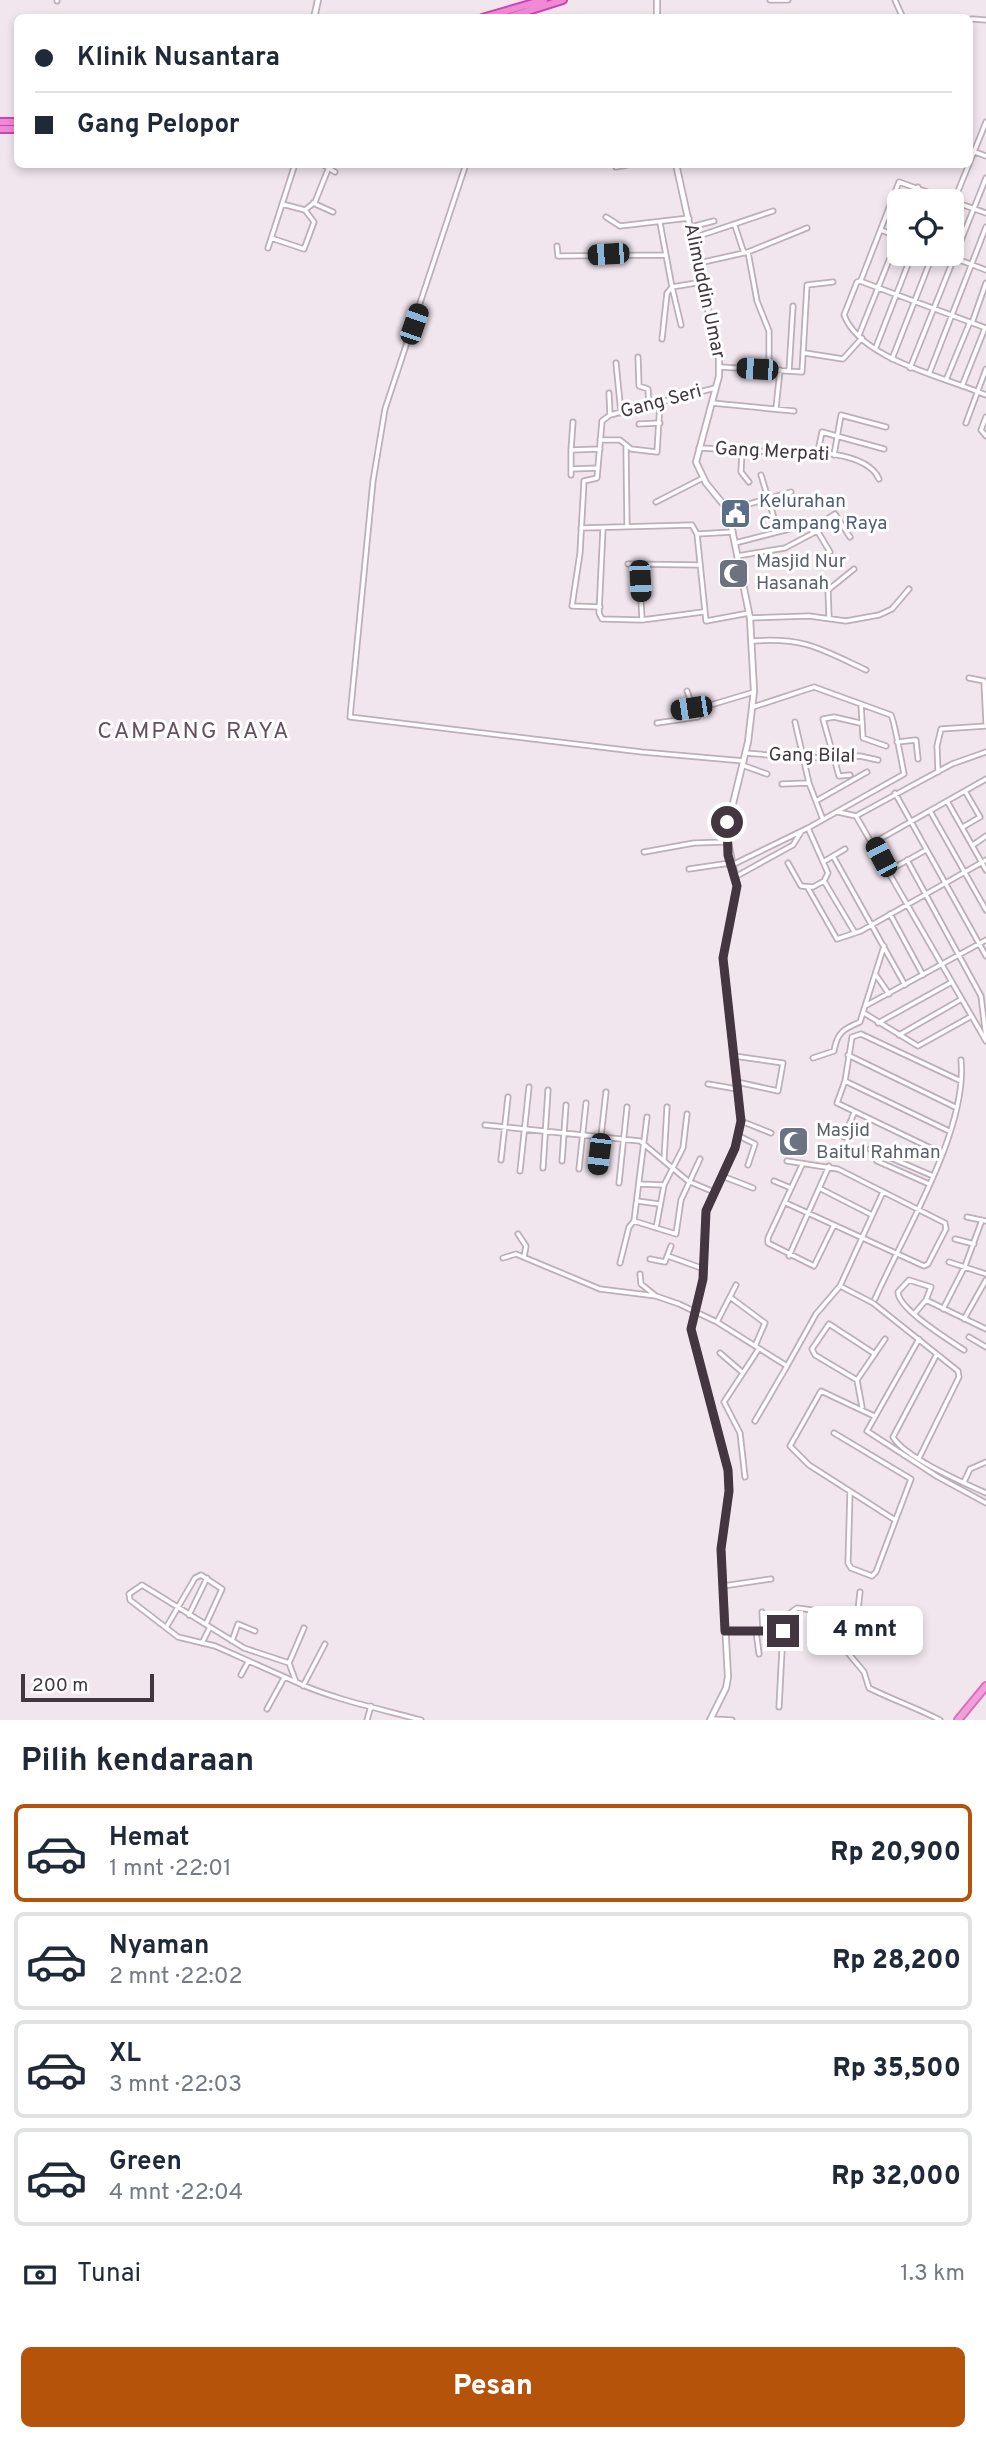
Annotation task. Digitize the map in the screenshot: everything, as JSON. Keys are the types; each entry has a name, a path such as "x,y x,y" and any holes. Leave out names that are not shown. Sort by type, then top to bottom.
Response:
{"highway":[{"path":"496,14 544,0"},
{"path":"522,14 563,0"}],"main road":[{"path":"958,1720 986,1686"}],"street":[{"path":"769,0 788,0"},
{"path":"973,157 986,122"},
{"path":"975,152 986,156"},
{"path":"268,248 294,168"},
{"path":"305,210 313,204 329,168"},
{"path":"330,168 335,172"},
{"path":"465,168 385,409 373,481 350,717 743,763 767,774"},
{"name":"Alimuddin Umar","path":"677,168 716,335 720,367 696,463 703,478"},
{"path":"959,189 968,168"},
{"path":"964,230 986,178"},
{"path":"923,189 899,182 844,315 860,337 892,359 910,368 986,394"},
{"path":"271,238 304,249 313,222 305,210 282,204"},
{"path":"313,204 333,212"},
{"path":"964,205 986,213"},
{"path":"693,238 774,211"},
{"path":"606,217 620,226 689,218"},
{"path":"691,227 714,221"},
{"path":"660,223 681,325"},
{"path":"735,226 746,252 757,301 769,331 769,369"},
{"path":"929,374 986,226"},
{"path":"699,263 746,252 807,228"},
{"path":"881,230 887,232"},
{"path":"557,246 558,256 666,255"},
{"path":"964,261 986,270"},
{"path":"805,353 843,359 860,337 887,264"},
{"path":"876,347 907,266"},
{"path":"892,359 928,266"},
{"path":"910,368 950,266"},
{"path":"860,281 985,328 962,386"},
{"path":"662,339 667,293 672,287 702,282"},
{"path":"720,367 802,372 807,285 833,282"},
{"path":"946,380 986,284"},
{"path":"789,371 793,306"},
{"path":"638,356 639,386 648,389 649,405"},
{"path":"616,363 621,413"},
{"path":"966,423 986,369"},
{"path":"776,408 780,370"},
{"name":"Gang Seri","path":"581,528 584,481 596,479 602,421 610,415 715,388"},
{"path":"609,393 610,415"},
{"path":"600,440 620,440 626,446 657,452 660,402"},
{"path":"710,403 794,411"},
{"path":"834,454 841,415 887,428"},
{"path":"986,417 981,429 986,436"},
{"path":"573,422 571,472 598,468"},
{"path":"639,424 660,424"},
{"path":"818,451 822,432 884,449"},
{"path":"626,446 627,526"},
{"name":"Gang Merpati","path":"699,448 818,451 855,461 878,474 879,479"},
{"path":"571,450 600,449"},
{"path":"742,451 741,472 750,482"},
{"path":"761,475 778,531"},
{"path":"656,502 703,478 728,510 753,641 754,692 746,753 728,814 726,842 735,877 735,899 723,958 741,1121 739,1136 714,1192 704,1226 704,1269 694,1312 692,1341 704,1375 728,1470 729,1500 721,1549 727,1684 711,1719 732,1720"},
{"path":"728,510 791,492"},
{"path":"830,552 817,531 817,523 835,514 850,537"},
{"path":"600,607 572,606 581,528 692,525 697,534 704,611 708,622 750,615 829,617 846,621 884,614 909,589"},
{"path":"735,543 797,527"},
{"path":"603,528 599,615 604,620 642,620 704,611"},
{"path":"737,556 785,548 817,531"},
{"path":"697,534 733,532"},
{"path":"628,564 700,565"},
{"path":"829,617 828,590 854,569"},
{"path":"640,581 642,620"},
{"path":"753,641 783,639 810,643 866,670"},
{"path":"938,772 937,746 941,729 986,724 984,681 969,678"},
{"path":"689,869 730,864 801,832 822,818 904,776 894,718 814,687 752,707"},
{"path":"687,691 691,708"},
{"path":"674,711 700,709 754,692"},
{"path":"861,704 860,723 863,738 886,746"},
{"path":"657,723 692,719 698,717 700,709"},
{"path":"850,775 839,776 823,718 834,717 860,723"},
{"path":"795,722 809,783 822,818"},
{"path":"897,742 916,740 918,759"},
{"path":"836,812 856,816 971,755 986,752"},
{"name":"Gang Bilal","path":"746,753 804,758 860,756 878,760"},
{"path":"816,801 867,772"},
{"path":"873,843 986,779"},
{"path":"782,783 809,783"},
{"path":"965,791 980,817"},
{"path":"895,793 986,956"},
{"path":"947,801 984,861 986,870"},
{"path":"930,811 986,910"},
{"path":"963,827 986,814"},
{"path":"856,816 970,1017 986,1039"},
{"path":"788,863 798,885 808,887 824,881 829,875 808,828"},
{"path":"735,877 793,845 801,832"},
{"path":"973,845 986,836"},
{"path":"644,852 679,844 726,842"},
{"path":"823,862 845,849"},
{"path":"888,871 926,850"},
{"path":"834,856 905,985"},
{"path":"906,860 981,996 986,1039"},
{"path":"808,887 835,939 873,924 984,861"},
{"path":"824,881 855,933"},
{"path":"890,914 923,975"},
{"path":"865,1006 986,940"},
{"path":"814,1058 834,1051 837,1036 842,1030 860,1022 884,946"},
{"path":"876,975 889,994"},
{"path":"878,1023 951,983"},
{"path":"899,1035 961,1000"},
{"path":"864,1013 921,1045 970,1017"},
{"path":"942,1153 837,1103 845,1081 852,1037 861,1034 961,1081"},
{"path":"848,1055 955,1107"},
{"path":"734,1056 782,1062 779,1090 737,1082"},
{"path":"875,1299 942,1153 961,1081 961,1060"},
{"path":"845,1081 949,1131"},
{"path":"708,1084 738,1089"},
{"path":"520,1171 529,1087"},
{"path":"543,1168 548,1090"},
{"path":"597,1172 606,1092"},
{"path":"501,1160 508,1097"},
{"path":"579,1169 586,1103"},
{"path":"562,1161 566,1105"},
{"path":"620,1183 627,1107"},
{"path":"664,1160 667,1107"},
{"path":"844,1137 854,1113"},
{"path":"656,1228 664,1185 683,1148 687,1114"},
{"path":"620,1263 629,1227 634,1221 647,1117"},
{"path":"741,1121 771,1133"},
{"path":"485,1125 583,1133 644,1143 688,1181 714,1192"},
{"path":"739,1136 755,1144 748,1166"},
{"path":"870,1149 933,1175"},
{"path":"634,1221 676,1234 681,1200 700,1159"},
{"path":"786,1203 924,1266 928,1264 946,1226 938,1219 916,1211 829,1166 802,1165 787,1161"},
{"path":"877,1161 929,1184"},
{"path":"802,1165 768,1241 789,1256 814,1266 834,1225"},
{"path":"789,1256 829,1166"},
{"path":"722,1177 753,1188"},
{"path":"774,1181 792,1188"},
{"path":"639,1184 664,1185"},
{"path":"821,1189 872,1215"},
{"path":"755,1421 816,1314 839,1286 883,1192"},
{"path":"637,1201 659,1204"},
{"path":"943,1309 984,1220 967,1217"},
{"path":"518,1234 526,1246 524,1257"},
{"path":"955,1239 974,1244"},
{"path":"650,1259 663,1264 671,1246"},
{"path":"503,1258 512,1254 524,1257 600,1289 656,1296 717,1322 787,1366"},
{"path":"668,1256 704,1269"},
{"path":"949,1262 986,1274"},
{"path":"640,1274 641,1284 656,1296"},
{"path":"915,1313 932,1287 913,1280 904,1282 899,1298 915,1313 964,1350"},
{"path":"964,1319 986,1280"},
{"path":"717,1322 736,1285"},
{"path":"839,1286 873,1303 956,1368 959,1377 919,1458"},
{"path":"730,1297 765,1323 756,1348 724,1402 740,1433 745,1477"},
{"path":"926,1300 986,1329"},
{"path":"857,1380 815,1355 814,1345 829,1324 875,1354"},
{"path":"970,1337 986,1347"},
{"path":"862,1408 857,1380 885,1339"},
{"path":"919,1339 867,1428 869,1435 986,1503"},
{"path":"720,1353 742,1372"},
{"path":"937,1354 894,1433 895,1441 919,1458 986,1493"},
{"path":"874,1416 862,1408 849,1406 821,1391 790,1446 809,1465 895,1520"},
{"path":"834,1433 911,1479 874,1575 851,1568 847,1559 850,1492"},
{"path":"964,1482 971,1469 986,1462"},
{"path":"167,1626 195,1577 201,1575 222,1589 202,1643"},
{"path":"189,1615 207,1578"},
{"path":"723,1586 771,1579"},
{"path":"289,1663 244,1648 141,1585 130,1594 130,1600 178,1637 266,1667 315,1692 421,1720"},
{"path":"779,1707 786,1616 793,1609 856,1613 860,1592"},
{"path":"762,1612 763,1631"},
{"path":"839,1613 843,1647 864,1672 869,1688 895,1702 922,1709 940,1720"},
{"path":"232,1641 238,1624 255,1631"},
{"path":"296,1682 289,1663 304,1628"},
{"path":"725,1631 783,1631"},
{"path":"756,1631 759,1654"},
{"path":"303,1686 325,1644"},
{"path":"242,1675 248,1662"},
{"path":"267,1709 284,1678"},
{"path":"367,1720 371,1706"}],"place":[{"name":"Kelurahan Campang Raya","path":"736,513"},
{"name":"Masjid Nur Hasanah","path":"733,573"},
{"name":"Masjid Baitul Rahman","path":"793,1142"}],"district":[{"name":"CAMPANG RAYA","path":"194,732"}],"route":[{"path":"727,822 728,855 737,886 723,958 741,1121 735,1148 706,1211 703,1230 703,1279 692,1319 691,1336 704,1375 728,1470 728,1508 721,1549 725,1631 783,1631"}]}
